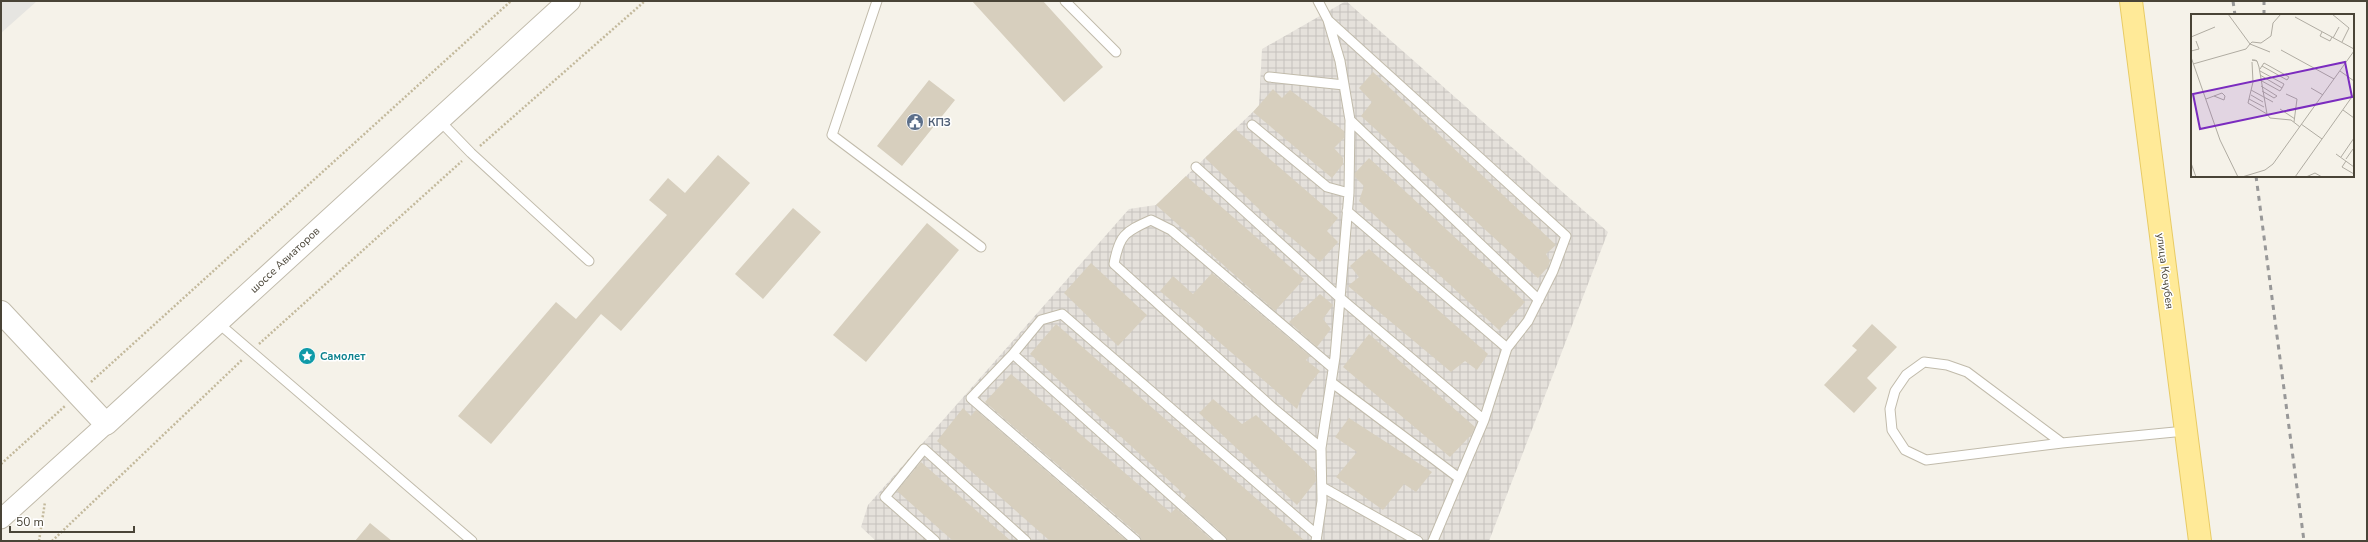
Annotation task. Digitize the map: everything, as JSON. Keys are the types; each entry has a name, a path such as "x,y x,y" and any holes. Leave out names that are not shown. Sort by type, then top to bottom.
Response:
{"main road":[{"name":"улица Кочубея","path":"2131,1 2200,541"}],"street":[{"name":"шоссе Авиаторов","path":"1,519 569,1"},
{"path":"1,312 106,424"}],"lane":[{"path":"876,1 832,135 981,247"},
{"path":"1065,1 1116,52"},
{"path":"1316,538 1322,487 1321,448 1333,368 1349,193 1350,120 1340,61 1328,20 1318,1"},
{"path":"1328,20 1566,236 1553,271 1539,300 1528,321 1508,348 1484,420 1433,541"},
{"path":"1269,77 1344,85"},
{"path":"438,119 472,153 589,261"},
{"path":"1350,120 1539,300"},
{"path":"1252,125 1327,187 1349,193"},
{"path":"1196,167 1339,297 1484,420"},
{"path":"1347,211 1508,348"},
{"path":"1321,448 1273,408 1114,264 1118,243 1134,228 1150,220 1171,230 1333,368"},
{"path":"1136,541 971,398 1013,354 1041,320 1062,314 1316,538"},
{"path":"217,322 250,352 472,541"},
{"path":"1013,354 1222,541"},
{"path":"2062,443 1968,372 1947,365 1924,362 1906,375 1895,391 1890,409 1892,430 1906,450 1926,460 2062,443 2186,431"},
{"path":"1331,382 1459,478"},
{"path":"935,541 885,497 924,449 1026,541"},
{"path":"1322,487 1418,541"}],"path":[{"path":"1,464 511,1"},
{"path":"52,541 250,352 472,153 645,1"},
{"path":"39,541 50,474"}],"shaded area":[{"path":"1,1 37,1 1,33"},
{"path":"1346,1 1608,232 1489,541 876,541 861,527 868,505 1129,209 1156,205 1259,106 1262,49"}],"building":[{"path":"972,1 1043,1 1103,67 1064,102"},
{"path":"1373,72 1556,245 1546,254 1550,261 1548,267 1538,278 1361,116 1372,102 1359,88"},
{"path":"929,80 955,100 902,166 877,146"},
{"path":"1273,89 1282,98 1290,90 1344,131 1344,138 1334,148 1343,158 1343,164 1332,178 1253,112"},
{"path":"1235,129 1338,218 1327,231 1338,242 1320,262 1275,224 1205,158"},
{"path":"718,155 750,183 621,331 601,314 491,444 458,416 556,302 576,319 667,215 649,200 668,178 685,193"},
{"path":"1369,158 1525,302 1499,330 1359,201 1364,186 1355,177 1355,173"},
{"path":"1186,176 1304,279 1275,311 1156,205"},
{"path":"793,208 821,232 763,299 735,274"},
{"path":"927,223 959,250 866,362 833,335"},
{"path":"1369,249 1488,354 1477,370 1465,361 1451,372 1348,286 1359,277 1350,266"},
{"path":"1091,263 1147,315 1118,346 1064,293"},
{"path":"1212,273 1310,356 1306,360 1320,371 1303,393 1297,409 1160,291 1173,276 1193,294"},
{"path":"1320,294 1333,305 1323,319 1331,329 1317,347 1289,322"},
{"path":"1056,324 1305,541 1228,541 1226,537 1184,499 1186,496 1030,354"},
{"path":"1872,324 1897,347 1867,378 1877,388 1854,413 1824,385 1857,350 1852,346"},
{"path":"1369,334 1475,427 1472,434 1450,457 1343,367"},
{"path":"1011,374 1171,513 1176,508 1213,541 1142,541 1140,536 985,402"},
{"path":"1213,399 1242,424 1256,415 1315,471 1316,481 1297,505 1199,413"},
{"path":"963,408 971,416 976,410 1127,541 1050,541 937,441"},
{"path":"1349,418 1432,472 1416,492 1404,484 1383,510 1336,477 1357,452 1335,437"},
{"path":"921,462 1011,541 953,541 897,491"},
{"path":"370,523 392,541 355,541"}],"railway":[{"path":"2233,1 2235,14"},
{"path":"2264,1 2264,14"},
{"path":"2256,177 2304,541"}],"place":[{"name":"КПЗ","path":"915,122"},
{"name":"Самолет","path":"307,356"}]}
